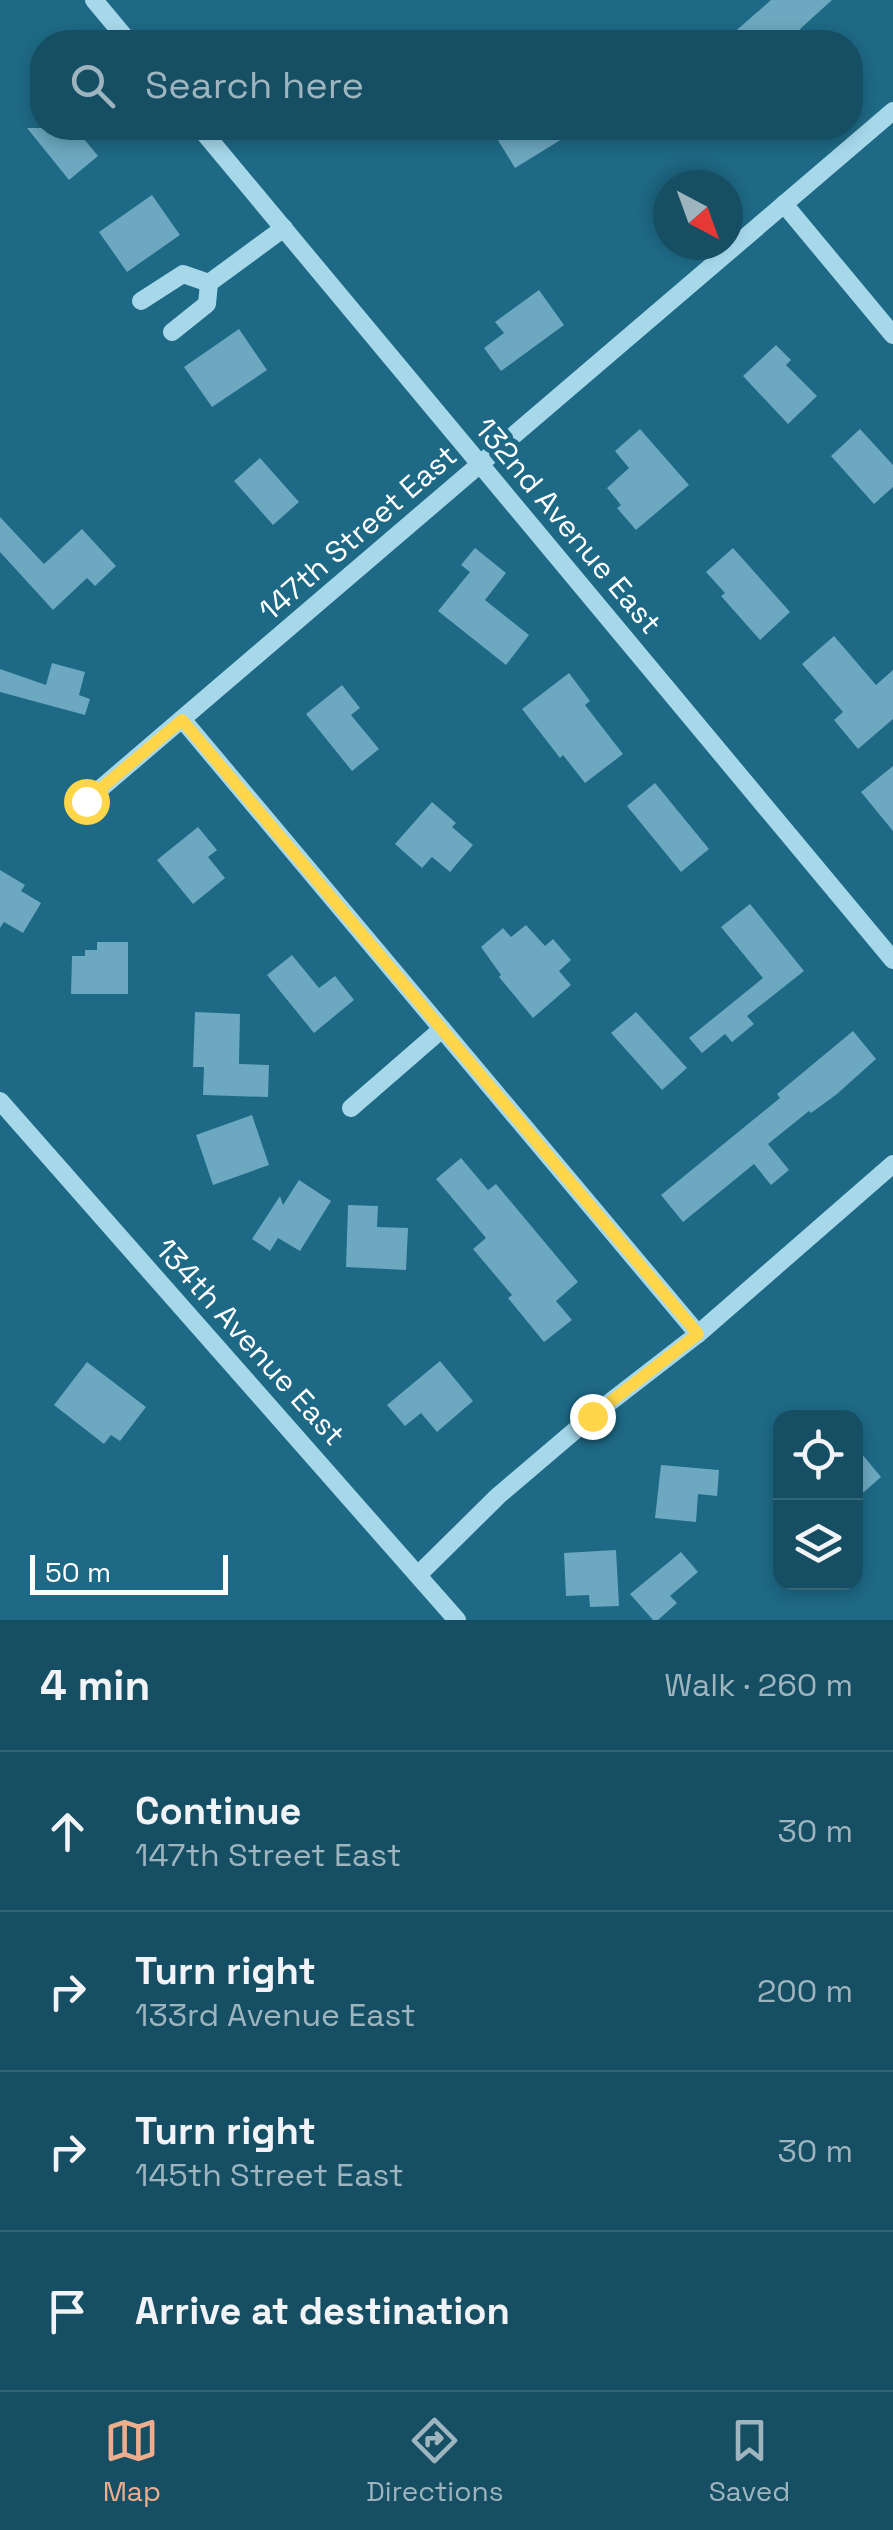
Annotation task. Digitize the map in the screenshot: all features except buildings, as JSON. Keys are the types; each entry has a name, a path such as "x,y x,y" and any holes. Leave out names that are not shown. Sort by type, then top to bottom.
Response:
{"street":[{"path":"94,0 119,30"},
{"name":"147th Street East","path":"863,137 893,111"},
{"name":"132nd Avenue East","path":"210,140 893,960"},
{"name":"147th Street East","path":"86,801 859,140"},
{"path":"784,204 893,335"},
{"path":"172,332 207,304 209,282 284,228"},
{"path":"141,301 183,274 209,282"},
{"path":"182,720 698,1334"},
{"path":"351,1108 442,1029"},
{"name":"134th Avenue East","path":"0,1101 457,1620"},
{"path":"418,1574 498,1496 698,1334 893,1164"}],"route":[{"path":"86,801 182,720 698,1334 592,1416"}]}
